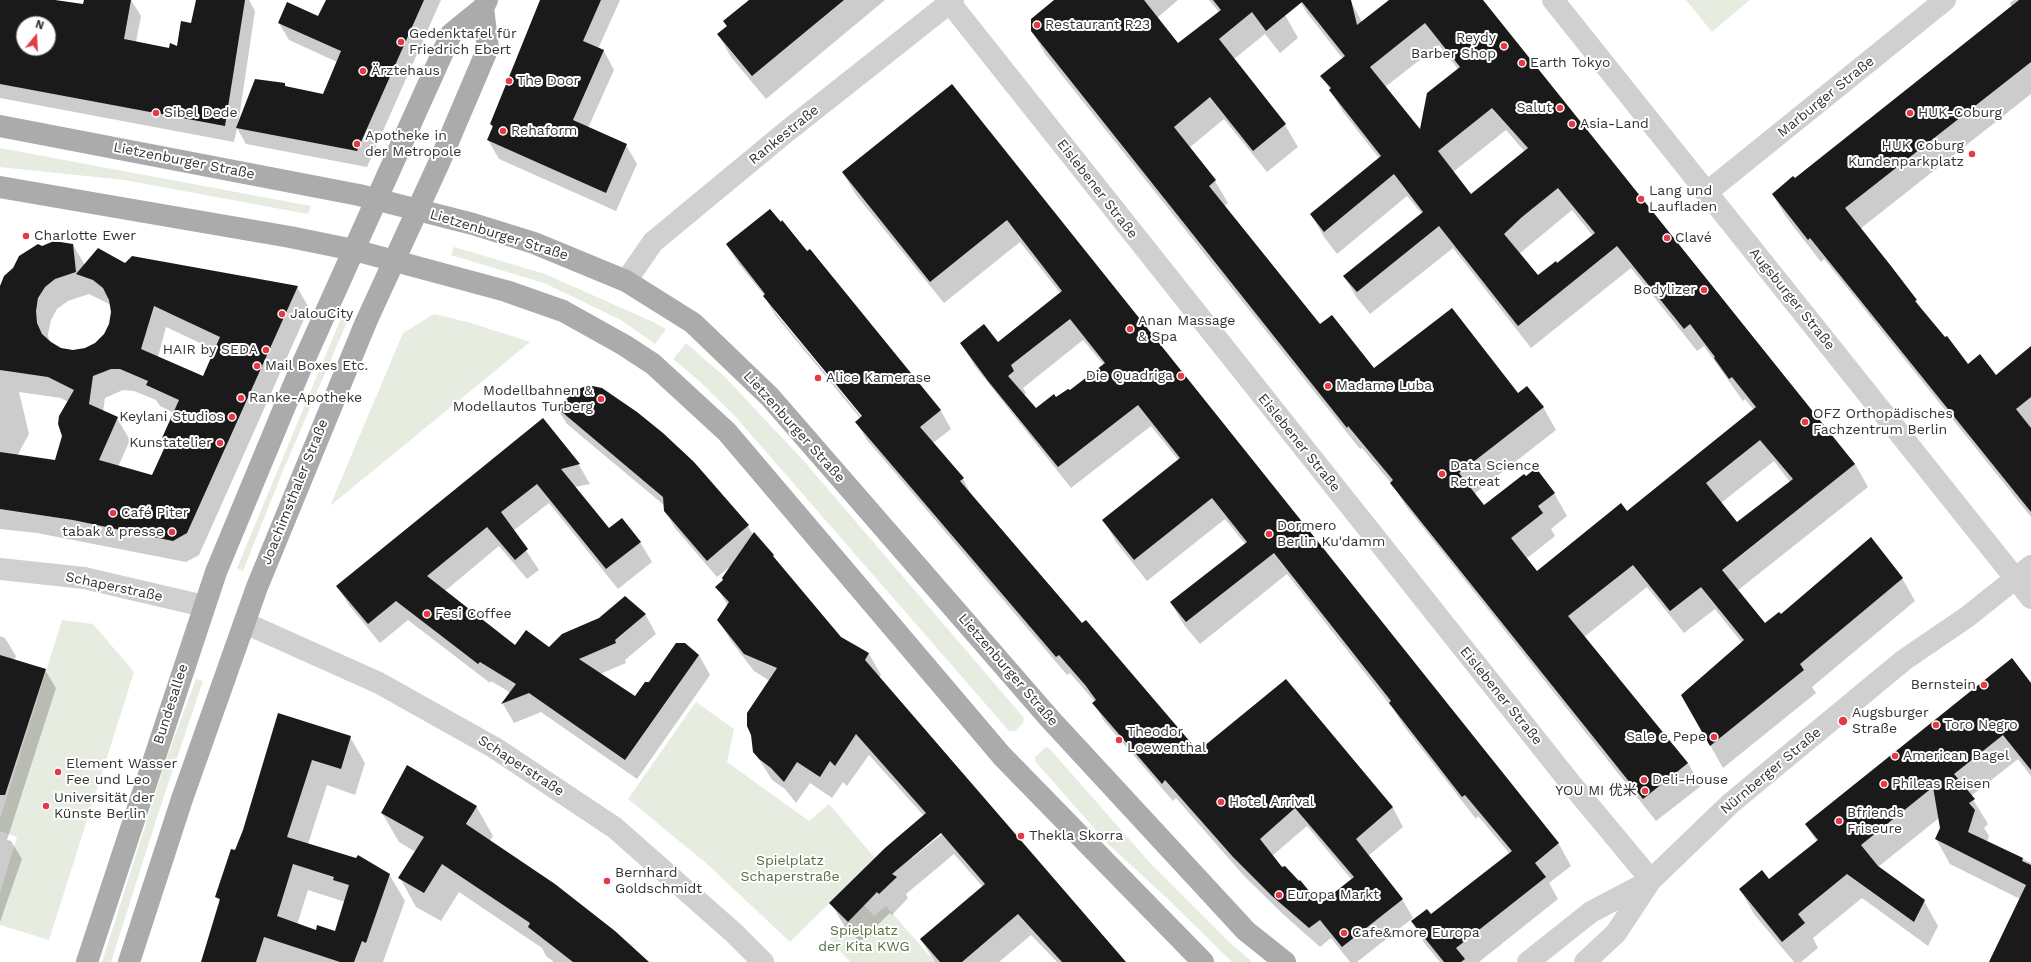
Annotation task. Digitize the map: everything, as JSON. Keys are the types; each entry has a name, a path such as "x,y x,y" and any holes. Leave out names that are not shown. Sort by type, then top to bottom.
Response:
{"main road":[{"name":"Joachimsthaler Straße","path":"204,606 216,572 302,365 451,34 485,4"},
{"name":"Joachimsthaler Straße","path":"245,623 257,587 290,502 366,322 418,210 488,48 485,4"},
{"name":"Lietzenburger Straße","path":"0,126 378,199 418,210 534,243 626,281 693,323 770,397 1050,719 1246,931 1285,962"},
{"path":"0,187 290,237 354,250 506,290 563,311 613,337 654,364 727,432 1002,756 1203,962"},
{"name":"Bundesallee","path":"87,962 204,606"},
{"path":"128,962 182,799 245,623"}],"street":[{"name":"Augsburger Straße","path":"1552,0 1706,193 2023,572 2031,598"},
{"name":"Marburger Straße","path":"1706,193 1945,0"},
{"name":"Rankestraße","path":"626,281 653,242 780,137 952,1"},
{"name":"Eislebener Straße","path":"952,1 1572,785 1651,880"},
{"name":"Schaperstraße","path":"0,569 84,578 204,606"},
{"name":"Nürnberger Straße","path":"1585,962 1616,933 1651,880 1743,793 1904,660 1967,617 2023,572"},
{"name":"Schaperstraße","path":"245,623 379,683 495,748 615,828 734,933 763,962"},
{"name":"Nürnberger Straße","path":"1528,962 1591,912 1651,880"}],"green space":[{"path":"1686,0 1750,0 1712,32"},
{"path":"0,148 311,206 308,214 124,180 0,167"},
{"path":"454,247 545,274 666,329 655,344 621,320 544,283 451,255"},
{"path":"344,311 351,313 282,473 243,571 237,568"},
{"path":"434,314 471,323 530,342 330,506 403,333"},
{"path":"686,343 724,376 803,460 1024,718 1023,723 1015,731 1009,731 734,415 698,380 673,359"},
{"name":"Universität der Künste Berlin","path":"62,620 93,624 134,672 49,940 0,925 0,893 17,837 0,831 0,819"},
{"path":"196,679 203,681 160,808 111,962 102,962 168,754"},
{"name":"Spielplatz Schaperstraße","path":"696,702 734,729 727,762 809,821 829,804 875,858 790,942 706,863 628,799"},
{"path":"1046,747 1049,748 1151,864 1228,941 1252,962 1232,962 1169,900 1108,844 1035,761 1035,757"},
{"name":"Spielplatz der Kita KWG","path":"864,905 874,916 886,906 935,962 850,962 830,939"}],"building":[{"path":"0,0 55,0 83,4 84,0 131,0 124,39 169,48 170,43 177,46 181,21 191,23 196,0 245,0 225,126 0,84"},
{"name":"Ärztehaus","path":"326,0 424,0 357,151 236,128 255,79 285,83 285,86 323,94 341,51 278,23 287,2 318,16"},
{"path":"540,0 601,0 583,41 604,50 573,120 627,144 606,193 487,140 493,126 490,124"},
{"path":"749,0 844,0 752,76 717,34 727,26 723,21"},
{"path":"1054,0 1144,0 1178,43 1221,10 1213,0 1351,0 1357,25 1389,0 1483,0 1855,464 1722,570 1765,623 1779,612 1781,614 1871,537 1903,578 1800,664 1804,670 1710,746 1681,695 1744,640 1701,587 1670,611 1633,565 1568,616 1688,763 1643,799 1390,483 1393,480 1348,426 1347,428 1031,31 1031,19","holes":["1302,2 1345,56 1320,76 1331,88 1329,90 1381,156 1310,214 1324,232 1394,174 1423,212 1343,276 1357,292 1439,226 1518,326 1617,246 1684,329 1690,324 1715,357 1714,358 1729,379 1732,377 1756,407 1627,511 1621,503 1537,571 1511,538 1543,513 1538,506 1555,493 1536,468 1526,476 1524,474 1484,505 1459,473 1544,407 1527,386 1518,393 1452,308 1374,368 1332,315 1320,324 1209,186 1216,180 1174,127 1210,97 1253,151 1286,124 1219,39 1252,12 1266,31","1425,23 1460,67 1427,93 1420,129 1370,67","1492,108 1528,148 1471,194 1438,151","1558,188 1595,233 1557,263 1556,261 1538,275 1504,234 1522,217","1760,440 1793,479 1737,522 1706,483"]},
{"path":"2019,0 2031,0 2031,62 1845,208 1917,300 1915,301 1945,337 1947,336 1968,364 1980,354 1996,375 2031,346 2031,397 2016,409 2031,428 2031,512 1810,238 1808,240 1772,194 1793,176 1795,178"},
{"path":"952,84 1559,843 1535,863 1546,877 1456,948 1465,959 1461,962 1444,962 1411,921 1427,909 1431,914 1512,851 1465,795 1462,797 1389,703 1391,701 1274,553 1186,622 1170,602 1247,542 1212,498 1134,560 1102,520 1180,458 1138,405 1058,467 988,381 960,343 984,324 998,342 1062,291 1007,220 930,282 842,172","holes":["1070,319 1105,363 1070,390 1068,389 1056,397 1054,394 1036,408 1008,376 1014,371 1011,365"]},
{"path":"770,209 781,222 782,220 807,251 810,249 941,410 920,427 964,478 960,481 1082,623 1086,620 1198,751 1286,679 1393,807 1356,839 1403,899 1342,947 1320,920 1309,928 1272,896 1233,857 1165,780 1162,784 1092,703 1096,700 1086,686 1059,655 1056,657 855,422 862,416 763,296 765,294 726,244","holes":["1295,808 1354,877 1320,904 1300,880 1299,881 1285,866 1282,867 1260,839"]},
{"path":"54,241 73,244 76,272 55,279 45,287 38,298 36,311 37,323 42,334 61,348 73,350 85,348 95,343 104,334 109,324 111,312 109,300 103,288 93,280 76,274 98,248 125,263 132,256 298,286 187,533 173,541 73,520 0,509 0,452 55,460 62,436 58,424 59,416 74,390 48,377 0,370 0,286 4,276 13,268 19,256 38,244 42,246","holes":["154,306 220,337 203,376 141,349","111,369 120,369 148,381 146,385 179,400 162,438 168,440 152,475 99,460 118,417 89,404 93,376"]},
{"path":"588,385 602,388 637,412 663,433 694,462 749,525 707,561 664,511 663,497 556,407 579,389"},
{"path":"543,418 580,464 561,469 609,528 622,518 641,542 606,569 537,484 501,512 528,549 515,560 487,527 427,576 515,645 526,630 549,647 562,634 599,618 625,596 646,614 615,640 616,643 579,659 635,696 645,682 649,682 676,643 685,643 699,655 625,760 529,693 501,704 516,684 480,662 478,664 396,601 368,624 336,586"},
{"path":"754,532 841,637 869,653 865,660 1126,962 1062,962 1018,914 962,962 940,962 920,939 985,884 941,833 892,874 897,877 879,894 877,892 848,922 829,903 885,848 926,813 856,734 835,766 830,761 820,777 797,762 784,782 753,752 751,735 747,726 747,713 777,668 744,654 717,620 729,602 715,587 723,580 722,578"},
{"path":"0,655 46,669 5,795 0,795"},
{"path":"2012,658 2031,683 2031,770 2003,735 1954,774 1975,799 1969,803 1975,810 1968,832 2023,858 2022,861 2031,865 2031,962 1989,962 2026,885 1935,839 1940,828 1933,787 1861,845 1878,866 1925,900 1914,922 1847,874 1798,914 1805,923 1782,942 1739,889 1762,870 1769,879 1818,840 1805,824"},
{"path":"278,713 351,736 341,769 312,760 287,837 356,858 358,855 390,874 366,943 362,941 354,962 340,962 264,937 256,962 201,962 220,899 215,897 231,849 235,850 243,830","holes":["293,864 334,877 333,880 349,885 335,931 317,925 316,930 277,916"]},
{"path":"407,765 477,806 466,824 555,884 615,931 649,962 573,962 528,927 530,923 442,864 424,893 398,878 424,837 381,813"}],"place":[{"name":"Restaurant R23","path":"1037,25"},
{"name":"Gedenktafel für Friedrich Ebert","path":"401,42"},
{"name":"Reydy Barber Shop","path":"1504,46"},
{"name":"Earth Tokyo","path":"1522,63"},
{"name":"Ärztehaus","path":"363,71"},
{"name":"The Door","path":"509,81"},
{"name":"Salut","path":"1560,108"},
{"name":"Sibel Dede","path":"156,113"},
{"name":"HUK-Coburg","path":"1910,113"},
{"name":"Asia-Land","path":"1572,124"},
{"name":"Rehaform","path":"503,131"},
{"name":"Apotheke in der Metropole","path":"357,144"},
{"name":"HUK Coburg Kundenparkplatz","path":"1972,154"},
{"name":"Lang und Laufladen","path":"1641,199"},
{"name":"Charlotte Ewer","path":"26,236"},
{"name":"Clavé","path":"1667,238"},
{"name":"Bodylizer","path":"1704,290"},
{"name":"JalouCity","path":"282,314"},
{"name":"Anan Massage & Spa","path":"1130,329"},
{"name":"HAIR by SEDA","path":"266,350"},
{"name":"Mail Boxes Etc.","path":"257,366"},
{"name":"Die Quadriga","path":"1181,376"},
{"name":"Alice Kamerase","path":"818,378"},
{"name":"Madame Luba","path":"1328,386"},
{"name":"Ranke-Apotheke","path":"241,398"},
{"name":"Modellbahnen & Modellautos Turberg","path":"601,399"},
{"name":"Keylani Studios","path":"232,417"},
{"name":"OFZ Orthopädisches Fachzentrum Berlin","path":"1805,422"},
{"name":"Kunstatelier","path":"220,443"},
{"name":"Data Science Retreat","path":"1442,474"},
{"name":"Café Piter","path":"113,513"},
{"name":"tabak & presse","path":"172,532"},
{"name":"Dormero Berlin Ku'damm","path":"1269,534"},
{"name":"Fesi Coffee","path":"427,614"},
{"name":"Bernstein","path":"1984,685"},
{"name":"Augsburger Straße","path":"1843,721"},
{"name":"Toro Negro","path":"1936,725"},
{"name":"Sale e Pepe","path":"1714,737"},
{"name":"Theodor Loewenthal","path":"1119,740"},
{"name":"American Bagel","path":"1895,756"},
{"name":"Element Wasser Fee und Leo","path":"58,772"},
{"name":"Deli-House","path":"1644,780"},
{"name":"Phileas Reisen","path":"1884,784"},
{"name":"YOU MI 优米","path":"1645,791"},
{"name":"Hotel Arrival","path":"1221,802"},
{"name":"Universität der Künste Berlin","path":"46,806"},
{"name":"Bfriends Friseure","path":"1839,821"},
{"name":"Thekla Skorra","path":"1021,836"},
{"name":"Bernhard Goldschmidt","path":"607,881"},
{"name":"Europa Markt","path":"1279,895"},
{"name":"Cafe&more Europa","path":"1344,933"}]}
